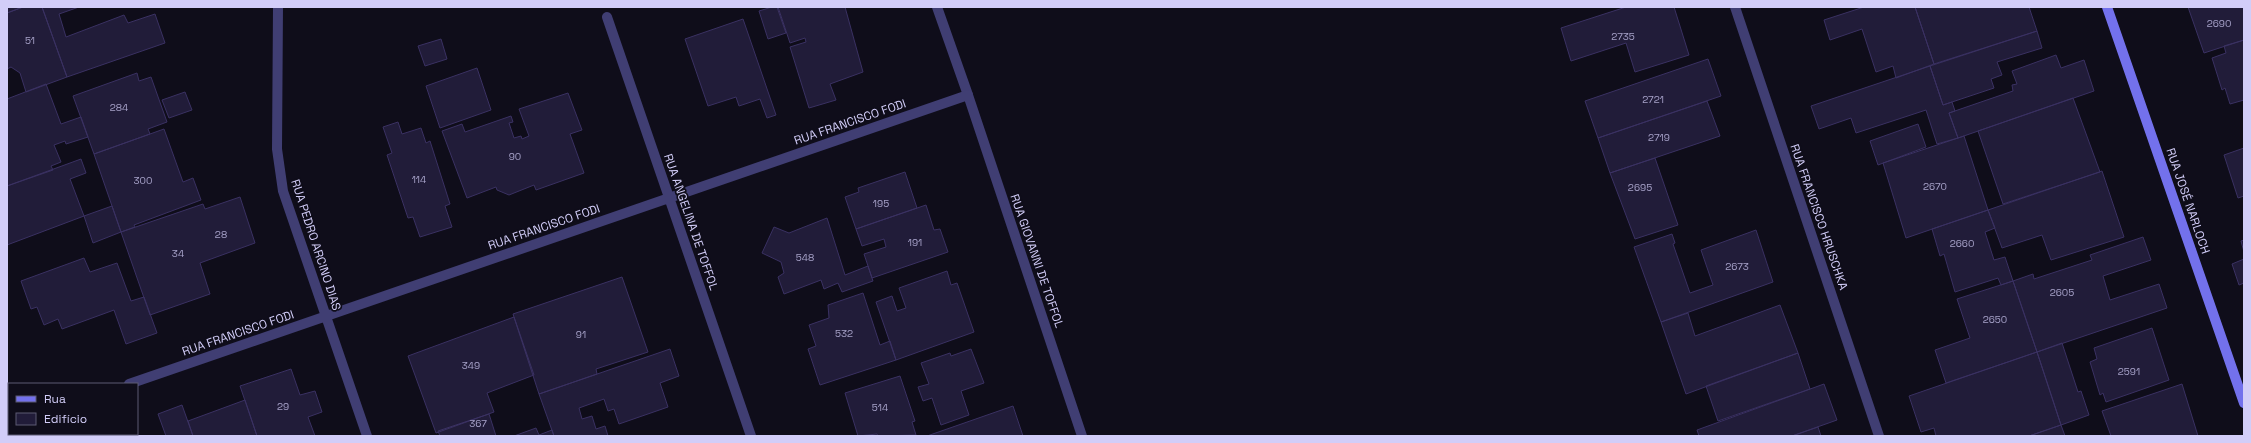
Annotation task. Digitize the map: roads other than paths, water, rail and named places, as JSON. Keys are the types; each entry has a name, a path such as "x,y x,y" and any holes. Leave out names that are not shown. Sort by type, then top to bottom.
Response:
{"main road":[{"name":"RUA JOSÉ NARLOCH","path":"2106,7 2244,403"}],"street":[{"name":"RUA PEDRO ARCINO DIAS","path":"278,7 277,149 283,191 367,436"},
{"name":"RUA GIOVANNI DE TOFFOL","path":"938,7 1082,436"},
{"name":"RUA FRANCISCO HRUSCHKA","path":"1735,7 1879,436"},
{"name":"RUA ANGELINA DE TOFFOL","path":"607,17 751,436"},
{"name":"RUA FRANCISCO FODI","path":"132,383 968,95"}]}
